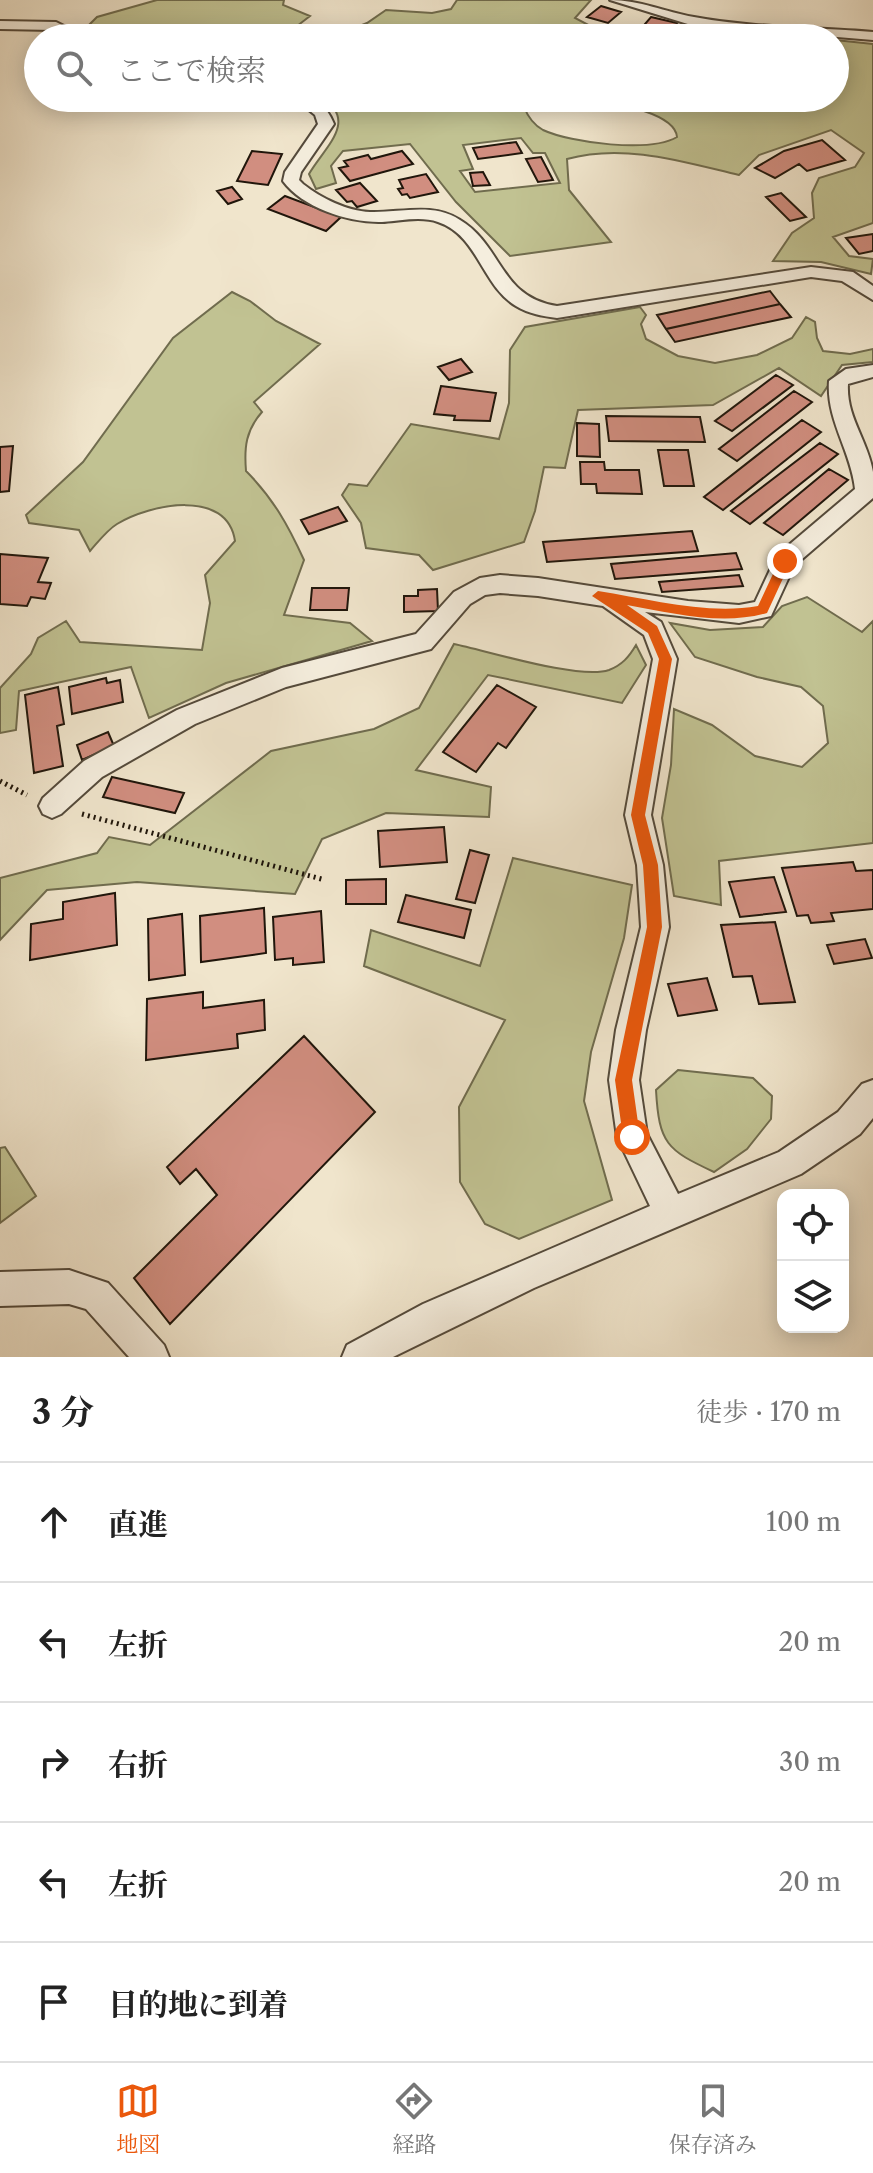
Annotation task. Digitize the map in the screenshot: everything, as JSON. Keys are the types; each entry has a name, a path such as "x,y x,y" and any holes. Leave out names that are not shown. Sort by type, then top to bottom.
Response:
{"street":[{"path":"617,0 691,21 714,24"},
{"path":"0,25 24,25"},
{"path":"849,34 873,36"},
{"path":"321,112 326,124 293,172 291,181 299,191 349,214 363,217 428,214 443,217 459,225 476,244 511,295 523,305 539,311 557,312 811,272 847,276 873,294"},
{"path":"52,806 93,769 186,717 282,678 423,642 462,598 480,587 500,584 701,611 739,614 763,610 785,561 866,492 866,473 838,404 837,391 839,381 853,374 873,371"},
{"path":"598,596 636,615 653,629 665,659 638,815 650,865 655,927 624,1080 632,1137 671,1215"},
{"path":"359,1357 435,1316 522,1276 790,1163 849,1123 873,1095"},
{"path":"0,1289 69,1287 96,1295 152,1357"}],"path":[{"path":"0,781 52,806 325,880"}],"green space":[{"path":"157,0 284,0 283,5 310,16 300,24 90,24 97,17"},
{"path":"457,0 591,0 575,18 586,24 364,24 386,10 432,13 451,9"},
{"path":"849,41 873,44 873,223 833,237 849,256 873,259 871,274 821,262 773,261 792,233 814,218 812,193 819,178 855,167 864,153 831,130 759,155 739,175 654,156 610,153 567,159 569,190 611,242 510,256 456,202 410,144 343,151 331,166 336,183 316,189 309,174 335,135 338,125 336,112 527,112 543,130 572,139 630,145 665,142 677,137 665,120 647,112 849,112","holes":["521,138 533,153 545,153 560,183 475,192 460,171 473,169 463,145"]},
{"path":"232,292 276,321 320,344 254,402 262,412 252,425 246,447 246,471 279,512 304,560 284,615 350,623 372,641 226,683 149,718 131,667 19,691 16,730 0,733 0,688 31,654 38,638 66,621 80,642 202,650 210,603 205,575 235,541 229,524 218,513 185,505 148,511 113,527 90,551 79,530 29,523 26,515 83,462 173,338"},
{"path":"640,307 646,315 641,324 646,339 678,356 715,363 757,355 792,338 806,317 815,322 823,351 850,354 873,349 873,362 842,365 821,396 779,368 713,405 578,410 565,468 544,467 535,511 524,542 433,570 419,555 366,548 361,523 342,495 349,484 367,486 411,424 499,439 509,403 510,350 525,327"},
{"path":"807,597 862,632 873,621 873,843 719,861 721,905 674,896 662,818 671,765 674,709 712,725 755,756 802,767 828,743 823,706 801,687 695,657 670,623 710,630 763,627 782,606"},
{"path":"454,644 556,668 595,672 618,666 636,645 646,665 622,703 488,675 416,770 491,787 489,817 386,813 322,839 295,894 137,882 47,890 0,940 0,878 97,853 109,837 150,845 271,751 374,729 419,708"},
{"path":"513,858 632,885 624,938 591,1052 584,1101 612,1200 519,1239 485,1224 460,1182 459,1107 505,1020 364,966 371,930 480,966"},
{"path":"678,1070 753,1078 772,1096 771,1119 747,1149 714,1172 676,1151 663,1134 656,1090"},
{"path":"5,1147 36,1196 0,1223 0,1148"}],"building":[{"path":"601,6 621,12 608,23 587,17"},
{"path":"651,17 677,23 676,24 645,24"},
{"path":"822,140 845,160 807,171 799,164 775,178 755,168 784,151"},
{"path":"516,142 522,153 478,159 473,148"},
{"path":"252,151 282,154 268,185 237,181"},
{"path":"402,151 413,164 350,181 339,168 348,166 344,161 368,155 371,159"},
{"path":"541,157 553,180 538,182 526,159"},
{"path":"483,172 490,185 473,186 470,173"},
{"path":"426,174 438,192 410,198 407,194 402,195 398,189 403,188 399,180"},
{"path":"360,183 377,201 357,207 352,201 347,202 336,190"},
{"path":"232,187 242,199 228,204 217,191"},
{"path":"781,193 806,217 790,221 766,197"},
{"path":"285,196 341,217 326,231 268,209"},
{"path":"873,234 873,251 859,254 846,238"},
{"path":"770,291 780,304 666,329 657,315"},
{"path":"780,304 791,317 675,342 666,329"},
{"path":"461,359 472,372 449,380 438,367"},
{"path":"776,375 793,385 732,431 715,421"},
{"path":"441,386 496,393 490,421 454,420 455,416 434,414"},
{"path":"794,391 812,402 737,461 719,449"},
{"path":"606,416 700,417 705,442 609,441"},
{"path":"802,420 821,432 723,510 704,497"},
{"path":"577,423 599,424 600,457 577,456"},
{"path":"820,443 838,454 750,524 731,511"},
{"path":"13,446 9,491 0,492 0,447"},
{"path":"658,450 688,450 694,486 664,486"},
{"path":"580,462 604,462 605,470 639,470 642,494 597,493 596,484 581,484"},
{"path":"829,469 848,480 783,535 764,523"},
{"path":"338,507 347,521 309,534 301,520"},
{"path":"692,531 698,551 547,562 543,542"},
{"path":"736,553 742,569 615,579 611,564"},
{"path":"0,554 48,558 38,582 51,583 45,599 31,597 27,606 0,604"},
{"path":"739,575 743,586 662,592 659,582"},
{"path":"312,588 349,588 347,610 310,610"},
{"path":"437,589 438,611 404,612 404,596 418,596 418,590"},
{"path":"106,678 107,683 120,680 123,702 72,714 69,687"},
{"path":"497,685 536,707 506,748 498,743 476,772 443,752"},
{"path":"58,687 64,724 57,726 63,766 34,773 25,695"},
{"path":"108,732 114,746 82,760 77,745"},
{"path":"112,777 184,793 175,813 103,797"},
{"path":"444,827 447,862 380,867 378,831"},
{"path":"470,850 489,855 475,903 456,899"},
{"path":"853,862 856,871 873,870 873,909 831,913 834,921 811,923 808,915 797,916 782,868"},
{"path":"774,877 786,912 740,917 729,882"},
{"path":"386,879 386,904 346,904 346,880"},
{"path":"115,893 117,945 30,960 31,924 63,919 63,902"},
{"path":"406,895 471,910 464,938 398,922"},
{"path":"264,908 266,953 201,962 200,916"},
{"path":"321,911 324,962 293,965 293,958 275,960 273,917"},
{"path":"182,914 185,975 149,980 148,919"},
{"path":"775,922 795,1002 759,1004 752,976 733,977 721,925"},
{"path":"865,939 872,958 834,964 827,945"},
{"path":"707,978 717,1010 678,1016 668,984"},
{"path":"203,992 203,1008 264,1000 265,1030 237,1034 238,1048 146,1060 147,999"},
{"path":"304,1036 375,1112 170,1324 134,1278 217,1195 196,1169 180,1184 167,1167"}],"route":[{"path":"632,1137 624,1080 631,1030 655,927 650,865 638,815 665,659 653,629 636,615 598,596 688,610 739,614 763,610 785,561"}]}
